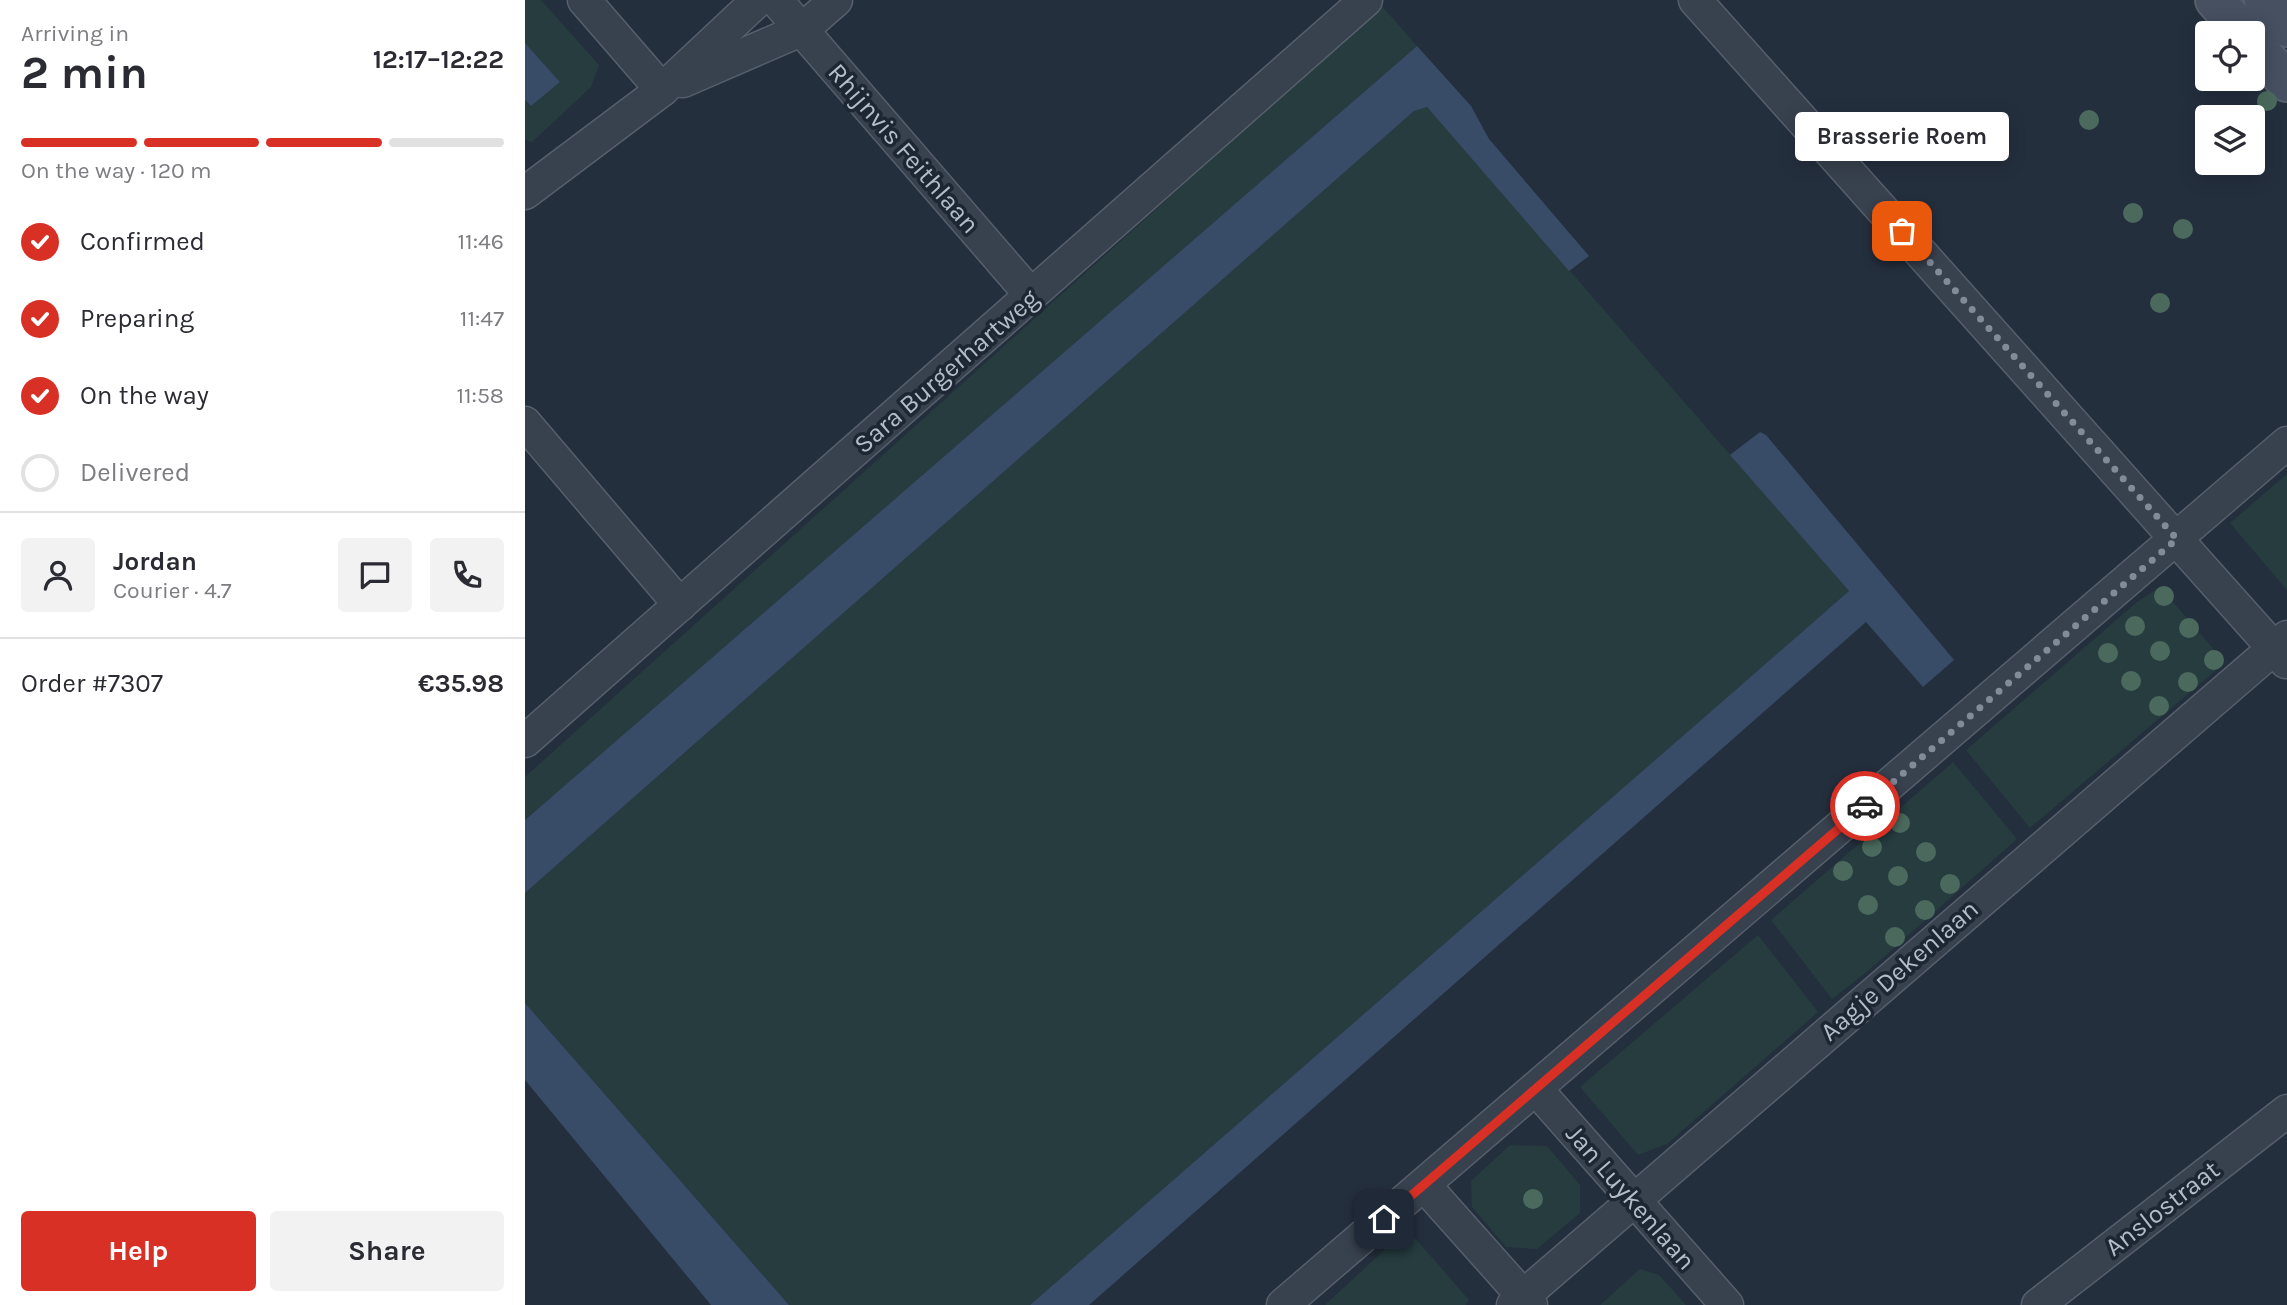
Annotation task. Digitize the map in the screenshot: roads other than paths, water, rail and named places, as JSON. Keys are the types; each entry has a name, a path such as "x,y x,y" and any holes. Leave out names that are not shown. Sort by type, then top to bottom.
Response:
{"street":[{"path":"584,0 662,90"},
{"path":"525,193 662,90 758,0"},
{"name":"Rhijnvis Feithlaan","path":"776,0 1031,295"},
{"path":"662,90 803,29 836,0"},
{"name":"Sara Burgerhartweg","path":"525,741 1366,0"},
{"path":"1695,0 2177,539 2283,649"},
{"path":"2215,0 2233,21"},
{"path":"2264,0 2287,27"},
{"path":"2265,57 2287,82"},
{"path":"525,423 680,605"},
{"path":"1283,1305 2287,443"},
{"name":"Aagje Dekenlaan","path":"1522,1302 1634,1200 2283,649"},
{"name":"Jan Luykenlaan","path":"1536,1089 1727,1305"},
{"name":"Anslostraat","path":"2038,1305 2287,1111"},
{"path":"1424,1185 1522,1302"}],"water":[{"path":"525,43 560,82 531,106 525,100"},
{"path":"1417,46 1471,106 1489,139 1589,256 1569,271 1427,107 1414,111 525,893 525,820"},
{"path":"1760,432 1766,435 1954,660 1923,687 1866,622 1089,1305 1030,1305 1849,591 1730,455"},
{"path":"525,1003 789,1305 711,1305 525,1080"}],"place":[{"name":"Brasserie Roem","path":"1902,231"}]}
